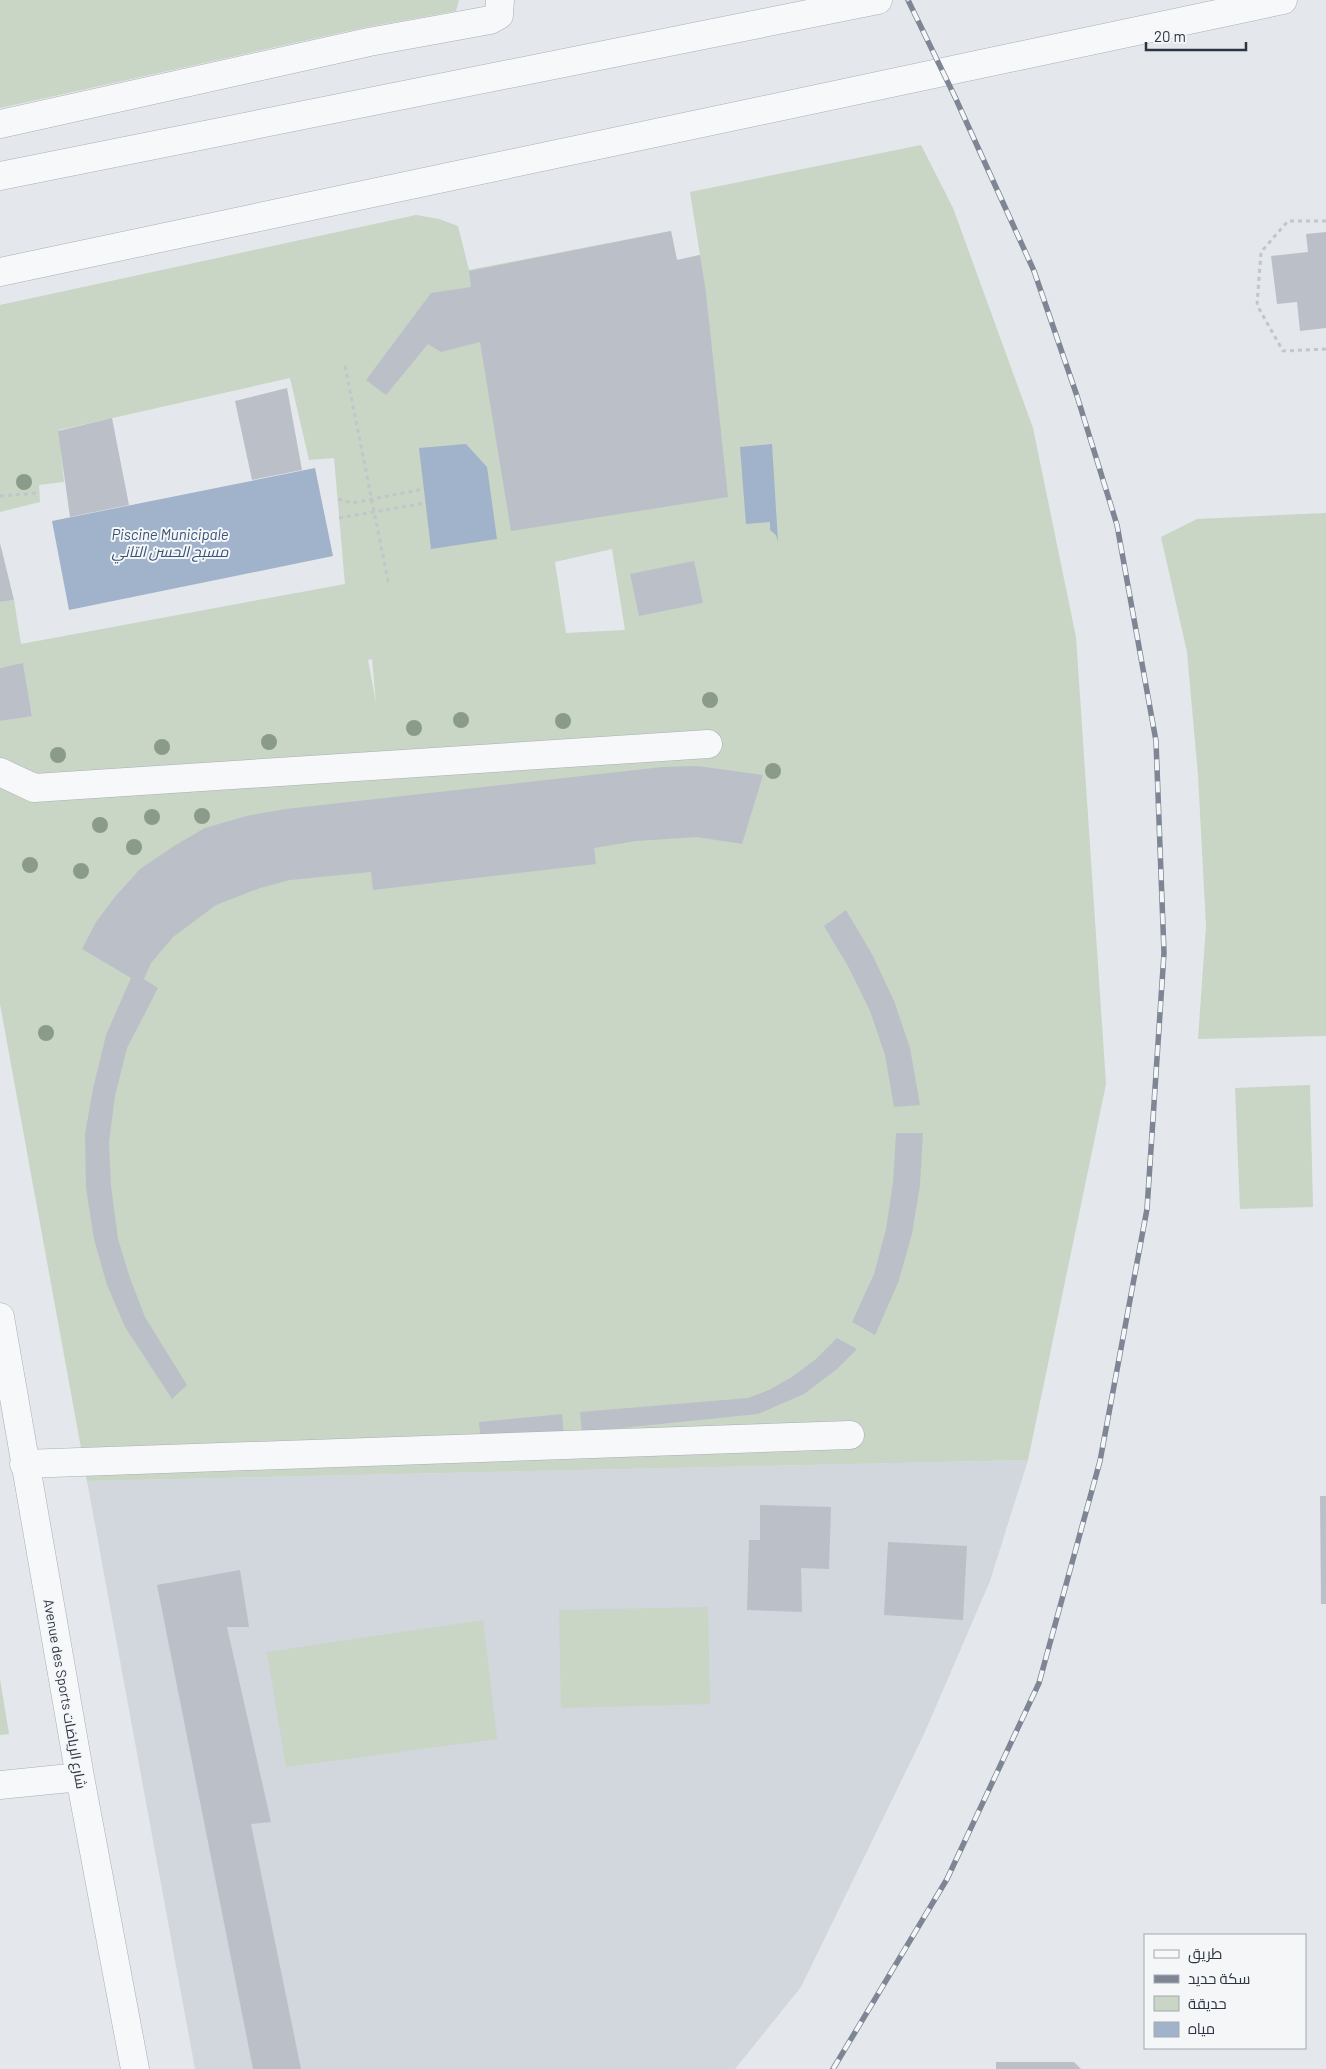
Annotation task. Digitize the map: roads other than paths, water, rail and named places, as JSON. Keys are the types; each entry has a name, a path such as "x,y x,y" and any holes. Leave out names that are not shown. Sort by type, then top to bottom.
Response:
{"street":[{"path":"0,124 369,42 490,20 499,15 500,0"},
{"path":"0,176 878,0"},
{"path":"0,272 1283,0"},
{"path":"0,772 34,788 708,744"},
{"name":"Avenue des Sports شارع الرياضات","path":"0,1317 24,1464 80,1777 135,2069"},
{"path":"24,1464 850,1435"},
{"path":"0,1785 80,1777"}],"water":[{"path":"466,444 487,467 497,539 431,549 419,448"},
{"path":"772,444 778,542 776,535 770,530 770,522 746,524 740,447"},
{"name":"Piscine Municipale مسبح الحسن التاني","path":"315,468 333,556 69,610 52,521"}],"railway":[{"path":"833,2069 947,1879 1039,1683 1100,1461 1147,1209 1164,953 1156,741 1117,525 1077,396 1034,271 955,97 908,0"}]}
